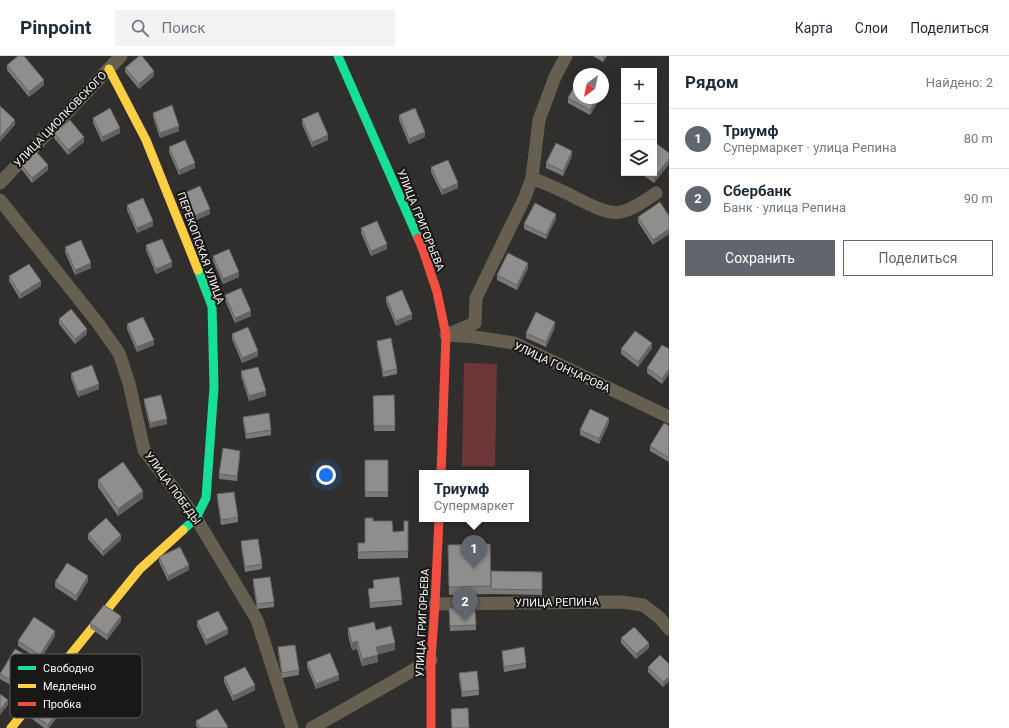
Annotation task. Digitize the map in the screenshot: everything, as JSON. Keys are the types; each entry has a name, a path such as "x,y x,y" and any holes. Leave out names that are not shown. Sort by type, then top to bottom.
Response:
{"street":[{"name":"УЛИЦА ЦИОЛКОВСКОГО","path":"0,183 121,56"},
{"name":"УЛИЦА ГРИГОРЬЕВА","path":"338,56 423,250 437,292 446,335 441,470"},
{"path":"446,335 475,323 476,298 526,197 532,178 539,120 555,77 566,56"},
{"name":"ПЕРЕКОПСКАЯ УЛИЦА","path":"108,69 146,140 212,306 214,387 206,498 196,518"},
{"path":"532,178 563,191 592,206 609,212 620,213 633,208 656,193"},
{"name":"УЛИЦА ПОБЕДЫ","path":"0,200 119,352 129,383 144,450 196,518 257,620 292,728"},
{"name":"УЛИЦА ГОНЧАРОВА","path":"446,335 475,337 514,343 669,417"},
{"path":"71,654 140,569 196,518"},
{"name":"УЛИЦА ГРИГОРЬЕВА","path":"431,728 431,660 439,522"},
{"name":"УЛИЦА РЕПИНА","path":"435,604 621,602 643,605 660,618 669,629"},
{"path":"312,728 431,660"},
{"path":"10,728 18,718"}],"shaded area":[{"path":"464,363 497,364 495,466 462,466"}],"building":[{"path":"18,56 24,56 44,80 29,92 7,65"},
{"path":"139,56 142,56 154,71 139,84 125,68"},
{"path":"573,89 573,101 568,98"},
{"path":"579,104 594,104 590,110"},
{"path":"172,105 179,126 160,133 153,113"},
{"path":"0,106 15,120 0,137"},
{"path":"110,108 120,128 102,137 93,118"},
{"path":"415,108 425,132 409,139 399,115"},
{"path":"318,112 328,135 312,142 302,119"},
{"path":"70,120 84,137 68,150 54,133"},
{"path":"185,140 195,163 179,170 169,147"},
{"path":"556,143 572,151 563,171 546,163"},
{"path":"657,144 669,153 669,159 657,174"},
{"path":"34,149 48,165 32,178 19,162"},
{"path":"448,160 458,183 442,190 431,167"},
{"path":"200,186 210,209 194,216 184,193"},
{"path":"143,198 153,221 137,228 127,205"},
{"path":"660,202 669,216 669,229 653,240 638,217"},
{"path":"535,203 556,214 546,235 524,224"},
{"path":"377,221 387,244 371,251 361,228"},
{"path":"162,239 172,262 156,269 146,245"},
{"path":"81,240 91,263 75,270 65,247"},
{"path":"229,249 239,272 223,279 213,256"},
{"path":"508,253 528,263 517,285 497,275"},
{"path":"29,264 41,281 20,294 9,276"},
{"path":"241,288 251,311 235,318 225,295"},
{"path":"402,290 412,314 396,321 386,297"},
{"path":"71,309 87,329 75,339 59,319"},
{"path":"536,312 555,322 546,342 526,333"},
{"path":"143,317 154,340 137,347 127,324"},
{"path":"248,327 258,351 242,358 232,334"},
{"path":"635,331 652,343 638,362 621,349"},
{"path":"391,338 397,369 383,372 377,341"},
{"path":"662,345 669,349 669,369 662,379 647,368"},
{"path":"92,365 99,384 78,392 71,373"},
{"path":"258,367 266,391 249,396 241,371"},
{"path":"161,395 167,419 150,423 144,399"},
{"path":"394,395 395,426 374,426 373,396"},
{"path":"590,409 609,418 599,439 580,430"},
{"path":"269,413 271,430 246,434 243,417"},
{"path":"664,423 669,426 669,458 650,446"},
{"path":"223,448 240,451 237,476 219,474"},
{"path":"365,460 388,460 388,492 365,492"},
{"path":"123,462 143,491 118,509 98,480"},
{"path":"234,492 238,517 221,520 217,494"},
{"path":"106,518 121,535 103,551 88,534"},
{"path":"365,518 373,518 373,521 392,521 393,532 404,531 404,521 408,521 408,551 358,552 358,543 365,543"},
{"path":"258,539 262,564 245,567 241,541"},
{"path":"490,544 491,586 449,587 448,545"},
{"path":"180,547 189,565 168,576 159,557"},
{"path":"67,563 88,576 76,596 55,582"},
{"path":"491,571 542,572 542,590 491,589"},
{"path":"270,577 274,602 257,604 253,579"},
{"path":"399,577 402,600 370,603 368,589 374,588 373,580"},
{"path":"104,605 121,616 107,635 90,623"},
{"path":"449,608 475,608 476,625 450,626"},
{"path":"218,611 228,629 206,640 197,621"},
{"path":"34,617 55,631 41,654 18,641"},
{"path":"374,622 376,630 391,626 395,643 376,647 378,655 362,659 357,641 352,643 348,628"},
{"path":"634,627 649,643 636,654 621,638"},
{"path":"295,645 299,670 282,673 278,647"},
{"path":"524,647 526,663 504,667 502,651"},
{"path":"15,649 24,654 12,654"},
{"path":"330,653 339,675 316,684 307,662"},
{"path":"660,655 669,664 669,677 663,682 648,667"},
{"path":"10,657 10,680 0,674"},
{"path":"245,667 255,685 233,696 224,677"},
{"path":"477,671 479,690 462,692 459,673"},
{"path":"0,694 8,700 0,710"},
{"path":"468,708 469,728 452,728 451,709"},
{"path":"217,709 228,727 201,728 196,721"},
{"path":"38,718 53,718 48,725"}],"traffic: fast":[{"path":"338,56 418,238"},
{"path":"183,530 196,518 206,498 214,387 212,306 198,270"}],"traffic: slow":[{"path":"109,69 146,140 198,270"},
{"path":"71,654 140,569 183,530"},
{"path":"11,728 19,718"}],"traffic: jam":[{"path":"418,238 437,292 446,335 441,470"},
{"path":"431,728 431,660 439,522"}],"place":[{"name":"Триумф","path":"474,568"},
{"name":"Сбербанк","path":"465,621"}]}
